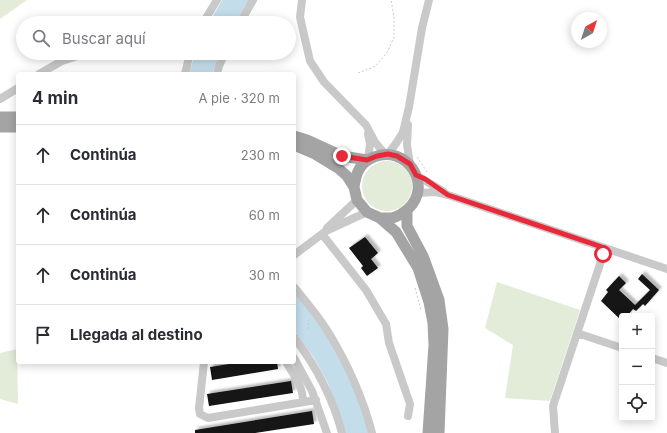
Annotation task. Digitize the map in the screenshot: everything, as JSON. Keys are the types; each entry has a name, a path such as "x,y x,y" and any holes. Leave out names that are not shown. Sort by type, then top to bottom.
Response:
{"main road":[{"path":"0,117 16,117"},
{"path":"0,127 16,127"},
{"path":"296,137 342,156 368,160"},
{"path":"296,146 315,154 338,168 347,176 354,188 357,200 367,212 380,218 396,232 418,268 429,302 433,323 437,432"},
{"path":"354,188 360,166 368,160 386,154 397,156 410,164 416,175 418,186 412,205 403,214 393,218 380,218"},
{"path":"407,210 406,226 423,256 439,300 443,329 437,432"}],"street":[{"path":"207,16 217,0"},
{"path":"244,16 252,2 261,0"},
{"path":"302,0 300,17 310,60 324,82 366,125 375,142 386,154 397,142 402,132 409,107 422,28 429,0"},
{"path":"43,72 65,60"},
{"path":"185,72 188,60"},
{"path":"218,72 222,60"},
{"path":"0,99 16,89"},
{"path":"409,107 407,145 410,164"},
{"path":"366,125 370,144 368,160"},
{"path":"416,175 425,179 448,195"},
{"path":"417,193 436,192 448,195 667,269"},
{"path":"324,233 327,228 357,200"},
{"path":"296,254 324,233 367,212"},
{"path":"324,233 366,290 386,324 389,343 410,404 408,416"},
{"path":"555,433 553,406 605,248"},
{"path":"296,290 329,334 349,369 367,412 372,433"},
{"path":"577,333 619,347"},
{"path":"296,340 315,367 335,409 342,433"},
{"path":"655,359 667,363"},
{"path":"296,361 306,378 316,400 328,433"},
{"path":"204,364 199,408 200,414 203,417 208,418 316,400"},
{"path":"287,364 303,392 303,402"}],"path":[{"path":"358,73 376,66 388,51 394,37 394,17 391,0"},
{"path":"413,283 422,314"}],"green space":[{"path":"0,0 27,0 0,19"},
{"path":"387,161 396,163 405,168 410,177 412,186 410,195 405,204 396,209 387,211 378,209 369,204 364,195 362,186 364,177 369,168 378,163"},
{"path":"497,282 580,310 550,401 505,398 513,345 485,328"},
{"path":"16,349 18,404 0,399 0,353"}],"water":[{"path":"222,0 249,0 239,16 213,16"},
{"path":"193,60 217,60 213,72 190,72"},
{"path":"296,294 326,334 342,361 354,388 369,433 346,433 328,383 314,358 296,333"}],"building":[{"path":"365,237 378,253 371,259 378,268 367,276 361,268 363,266 349,248"},
{"path":"642,274 659,290 645,306 643,304 636,311 633,309 630,313 619,313 619,318 601,301 608,292 606,290 619,276 626,283 619,290 635,305 650,290 638,279"},
{"path":"229,364 277,364 278,369 212,380 210,367"},
{"path":"291,381 293,393 209,406 207,394"},
{"path":"312,411 314,424 255,433 195,433 195,430"}],"route":[{"path":"342,156 367,160 388,154 397,156 410,164 416,175 425,179 448,195 605,248 603,254"}]}
